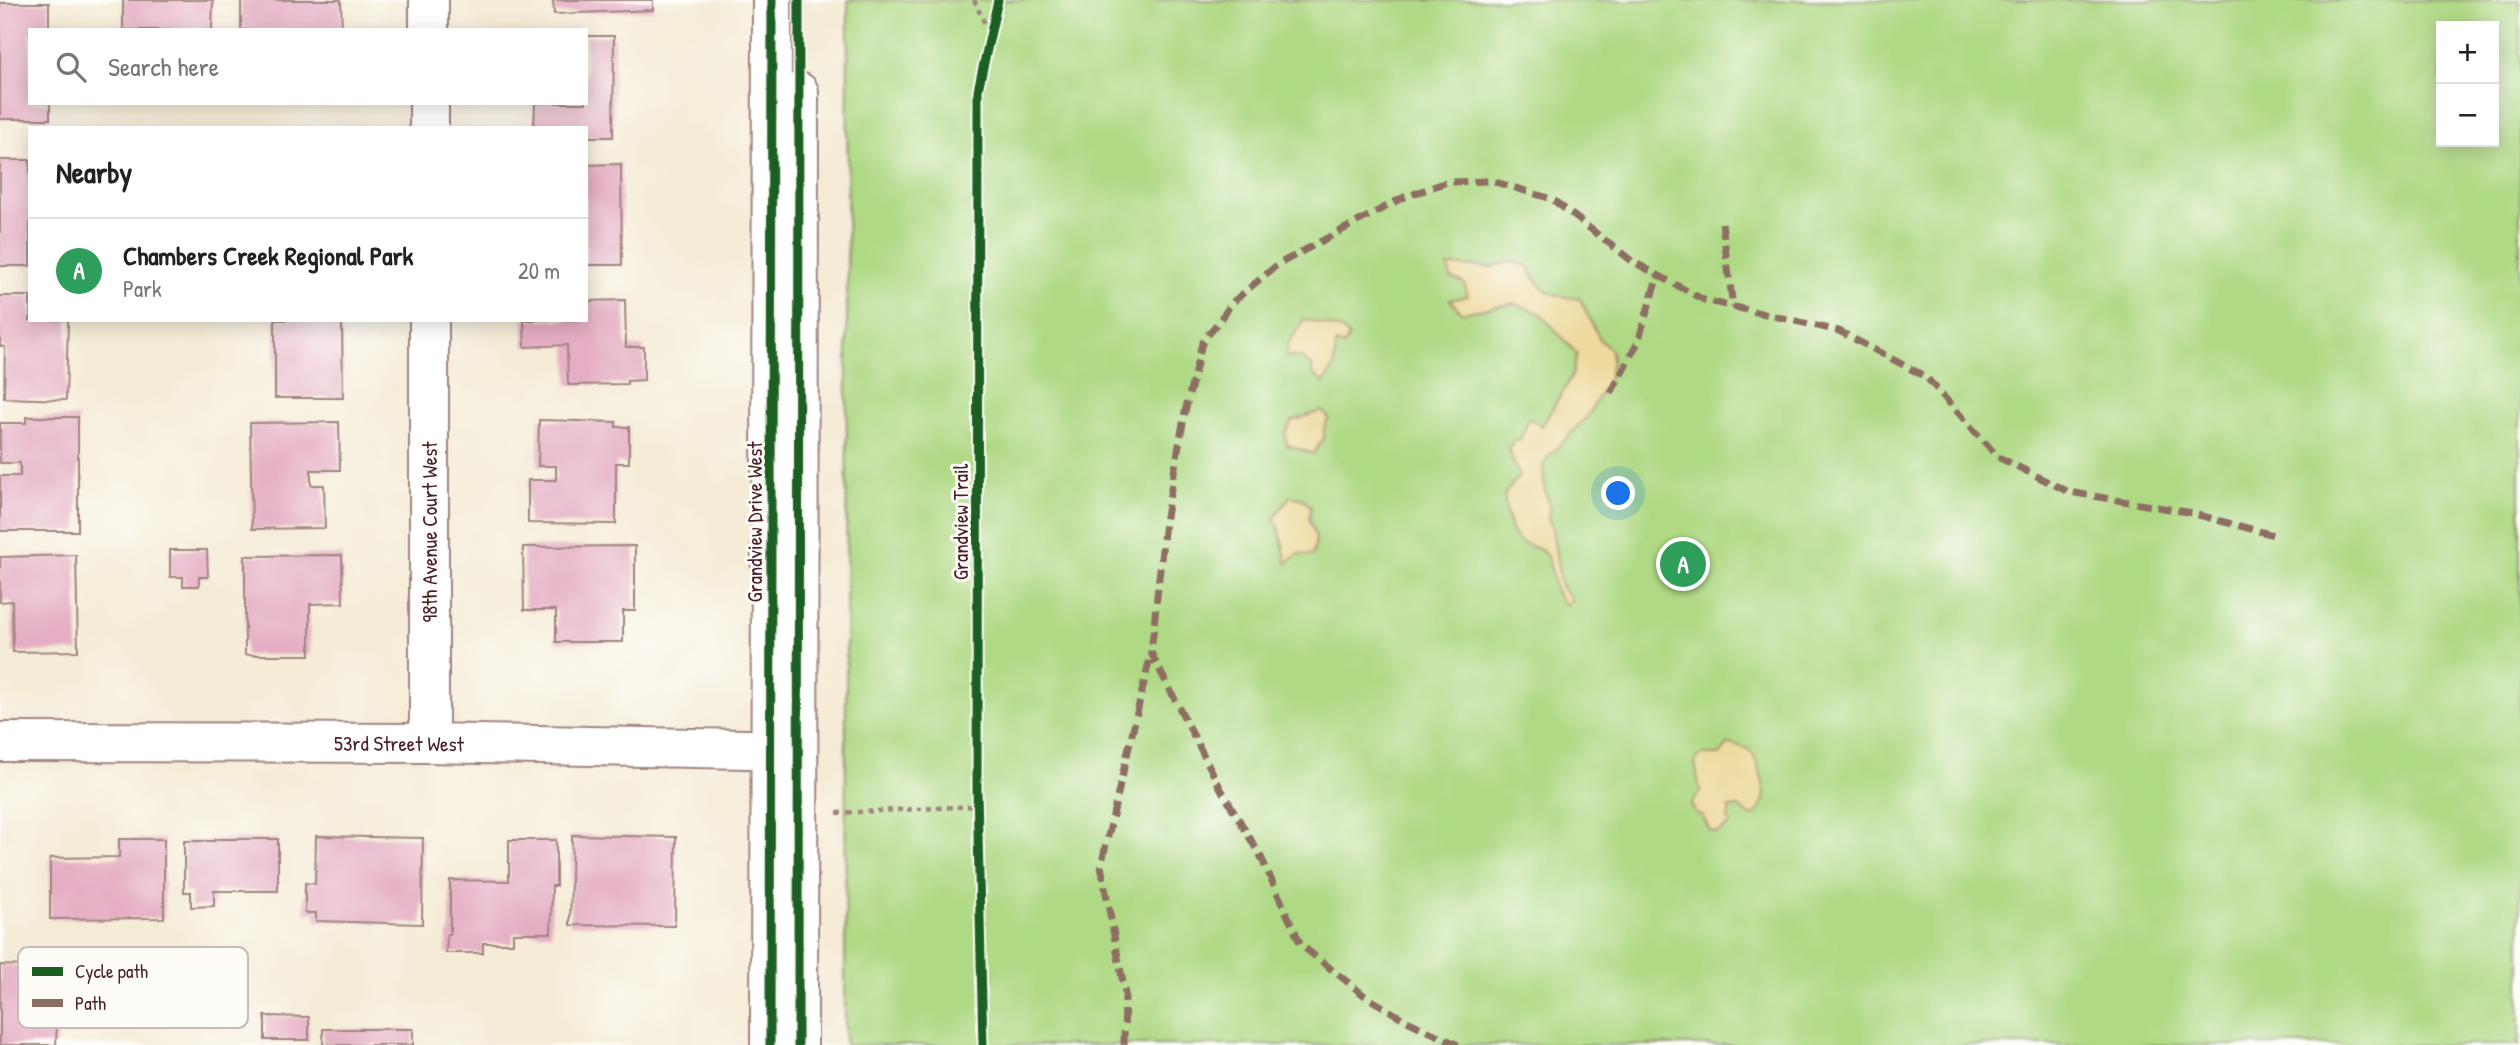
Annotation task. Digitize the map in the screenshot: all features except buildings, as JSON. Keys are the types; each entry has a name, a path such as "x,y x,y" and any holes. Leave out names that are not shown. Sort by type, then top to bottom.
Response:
{"street":[{"path":"429,0 429,28"},
{"name":"Grandview Drive West","path":"772,0 785,749 798,1045"},
{"name":"Grandview Drive West","path":"770,1045 785,749 799,0"},
{"path":"429,105 429,126"},
{"name":"98th Avenue Court West","path":"429,322 429,743"},
{"name":"53rd Street West","path":"0,742 429,743 785,749"}],"path":[{"path":"974,0 990,35"},
{"path":"988,46 993,23"},
{"path":"837,813 977,802 978,820"}],"green space":[{"path":"848,0 2520,0 2520,1045 845,1045"}],"sand":[{"path":"1509,262 1527,265 1543,288 1553,294 1580,299 1600,340 1611,350 1608,381 1587,417 1548,457 1543,466 1545,492 1550,504 1548,519 1552,528 1561,586 1572,600 1566,605 1555,589 1545,554 1520,542 1513,534 1504,495 1519,476 1508,450 1514,440 1520,441 1529,418 1542,426 1572,376 1577,354 1540,313 1514,303 1462,313 1450,300 1468,296 1464,283 1451,278 1448,266 1492,267"},
{"path":"1304,319 1340,329 1349,336 1344,346 1336,343 1334,367 1324,383 1313,374 1312,366 1300,357 1286,357 1288,344"},
{"path":"1321,411 1329,418 1324,428 1324,438 1313,454 1287,445 1285,433 1292,421"},
{"path":"1290,496 1303,499 1311,507 1309,519 1316,538 1313,555 1298,554 1287,563 1279,527 1274,518"},
{"path":"1728,744 1745,748 1753,755 1765,794 1761,807 1752,817 1739,807 1730,808 1728,820 1731,824 1717,833 1710,831 1702,815 1696,814 1691,804 1700,792 1695,762 1700,755 1720,755"}],"marked path":[{"path":"1458,1045 1407,1021 1365,996 1301,945 1261,857 1221,789 1151,653 1165,522 1185,412 1202,343 1234,301 1277,265 1402,198 1447,182 1492,181 1552,199 1632,261 1704,300 1839,331 1926,377 1998,457 2069,492 2187,512 2277,536"},
{"path":"1722,223 1733,307"},
{"path":"1611,393 1638,342 1658,275"},
{"path":"1124,1045 1125,994 1101,866 1151,653"}],"cycle path":[{"path":"770,1045 772,0"},
{"path":"798,1045 799,0"},
{"name":"Grandview Trail","path":"983,1045 977,790 978,90 998,0"}],"place":[{"name":"Chambers Creek Regional Park","path":"1683,564"}]}
